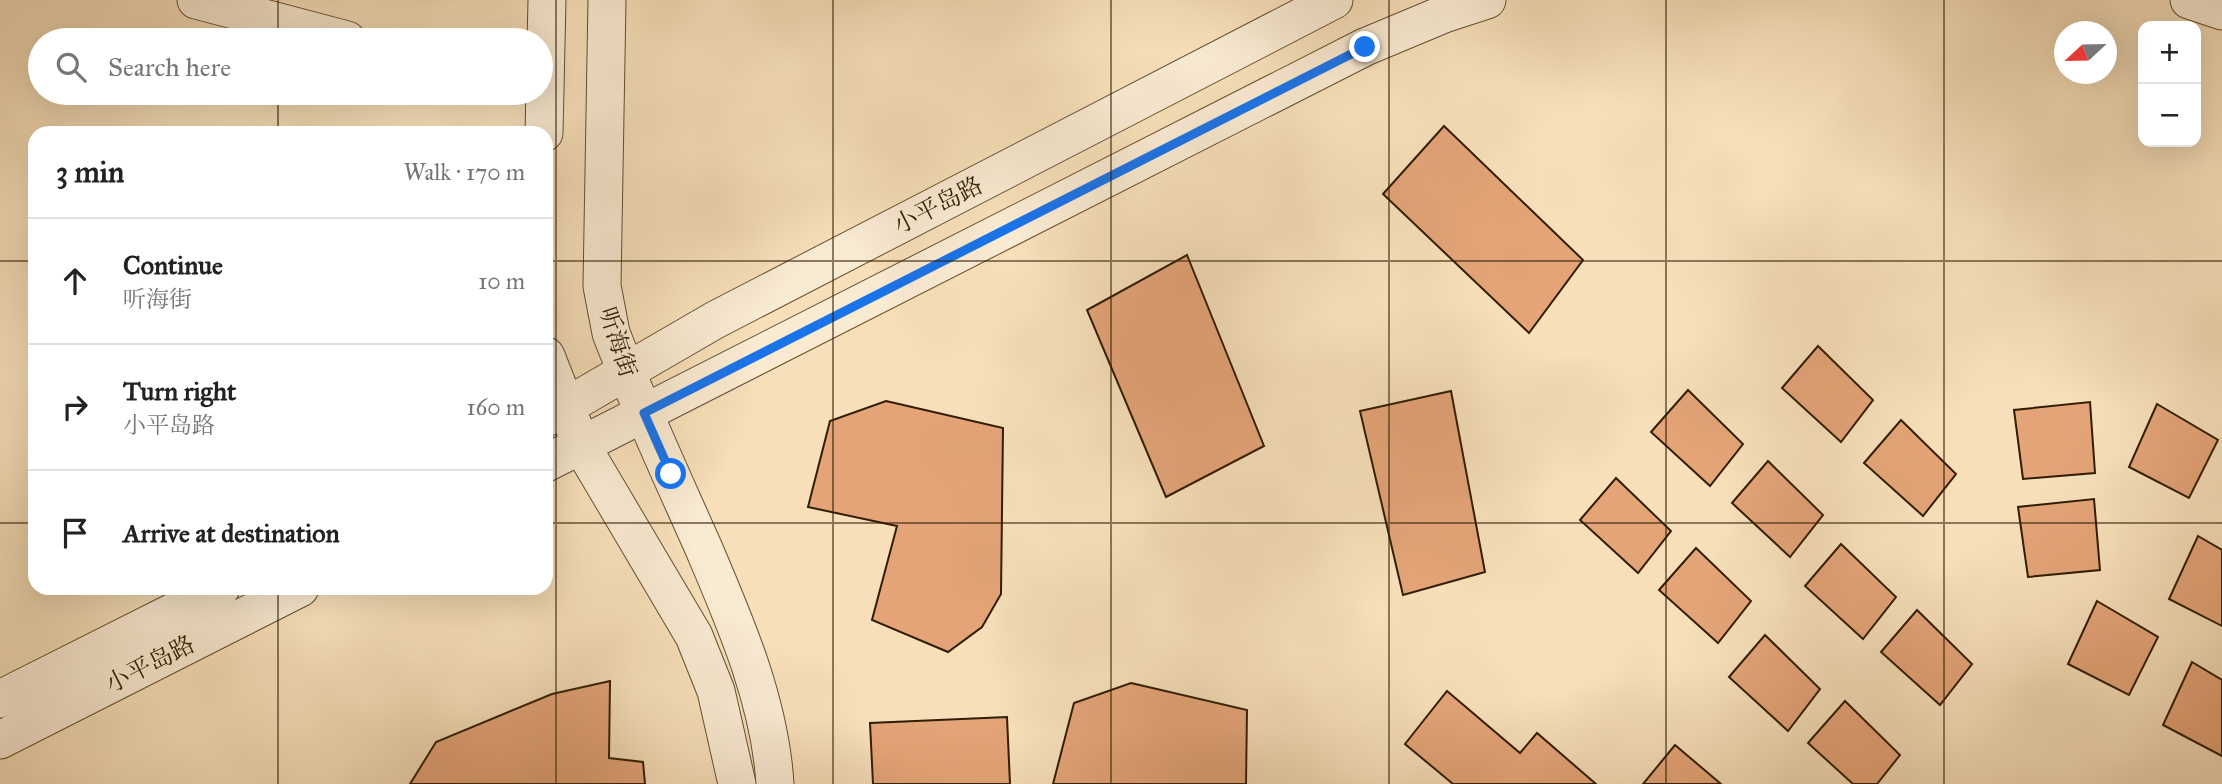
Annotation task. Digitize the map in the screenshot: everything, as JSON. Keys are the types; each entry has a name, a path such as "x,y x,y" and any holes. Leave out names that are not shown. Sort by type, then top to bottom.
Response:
{"street":[{"path":"196,0 302,28"},
{"path":"546,28 547,0"},
{"name":"听海街","path":"607,0 602,286 611,333 738,629 760,701 775,784"},
{"name":"小平岛路","path":"556,413 715,320 1334,0"},
{"path":"553,459 1365,47 1444,14 1487,0"},
{"path":"2189,0 2222,11"},
{"path":"543,105 544,126"},
{"path":"905,222 927,270"},
{"path":"556,413 581,445 694,636 716,691 737,784"},
{"name":"小平岛路","path":"0,699 207,595"},
{"name":"小平岛路","path":"0,740 286,595"}],"building":[{"path":"1444,126 1583,260 1529,333 1383,194"},
{"path":"1187,255 1264,446 1166,497 1087,310"},
{"path":"1818,346 1873,400 1841,442 1782,388"},
{"path":"1688,390 1743,444 1710,486 1651,432"},
{"path":"1451,391 1485,572 1403,595 1360,411"},
{"path":"886,401 1003,428 1001,594 982,627 948,652 872,620 897,526 808,507 830,421"},
{"path":"2090,402 2095,473 2023,479 2014,410"},
{"path":"2157,404 2218,440 2189,498 2129,467"},
{"path":"1901,420 1956,474 1923,516 1864,463"},
{"path":"1768,461 1823,515 1790,557 1732,503"},
{"path":"1616,478 1671,531 1638,573 1580,520"},
{"path":"2094,499 2100,570 2028,577 2018,507"},
{"path":"2198,536 2222,550 2222,626 2169,599"},
{"path":"1841,544 1896,597 1863,639 1805,586"},
{"path":"1696,548 1751,601 1718,643 1659,590"},
{"path":"2097,601 2158,637 2129,695 2068,664"},
{"path":"1917,610 1972,664 1940,705 1881,652"},
{"path":"1765,635 1820,689 1788,731 1729,677"},
{"path":"2192,662 2222,680 2222,756 2163,725"},
{"path":"610,681 609,758 643,762 645,784 410,784 436,742 552,694"},
{"path":"1131,683 1247,710 1246,784 1053,784 1074,703"},
{"path":"1447,691 1520,753 1537,733 1596,784 1453,784 1405,744"},
{"path":"1845,701 1900,755 1877,784 1853,784 1808,743"},
{"path":"1007,717 1010,784 873,784 870,723"},
{"path":"1675,745 1721,784 1643,784"}],"route":[{"path":"671,474 644,413 1365,47"}]}
